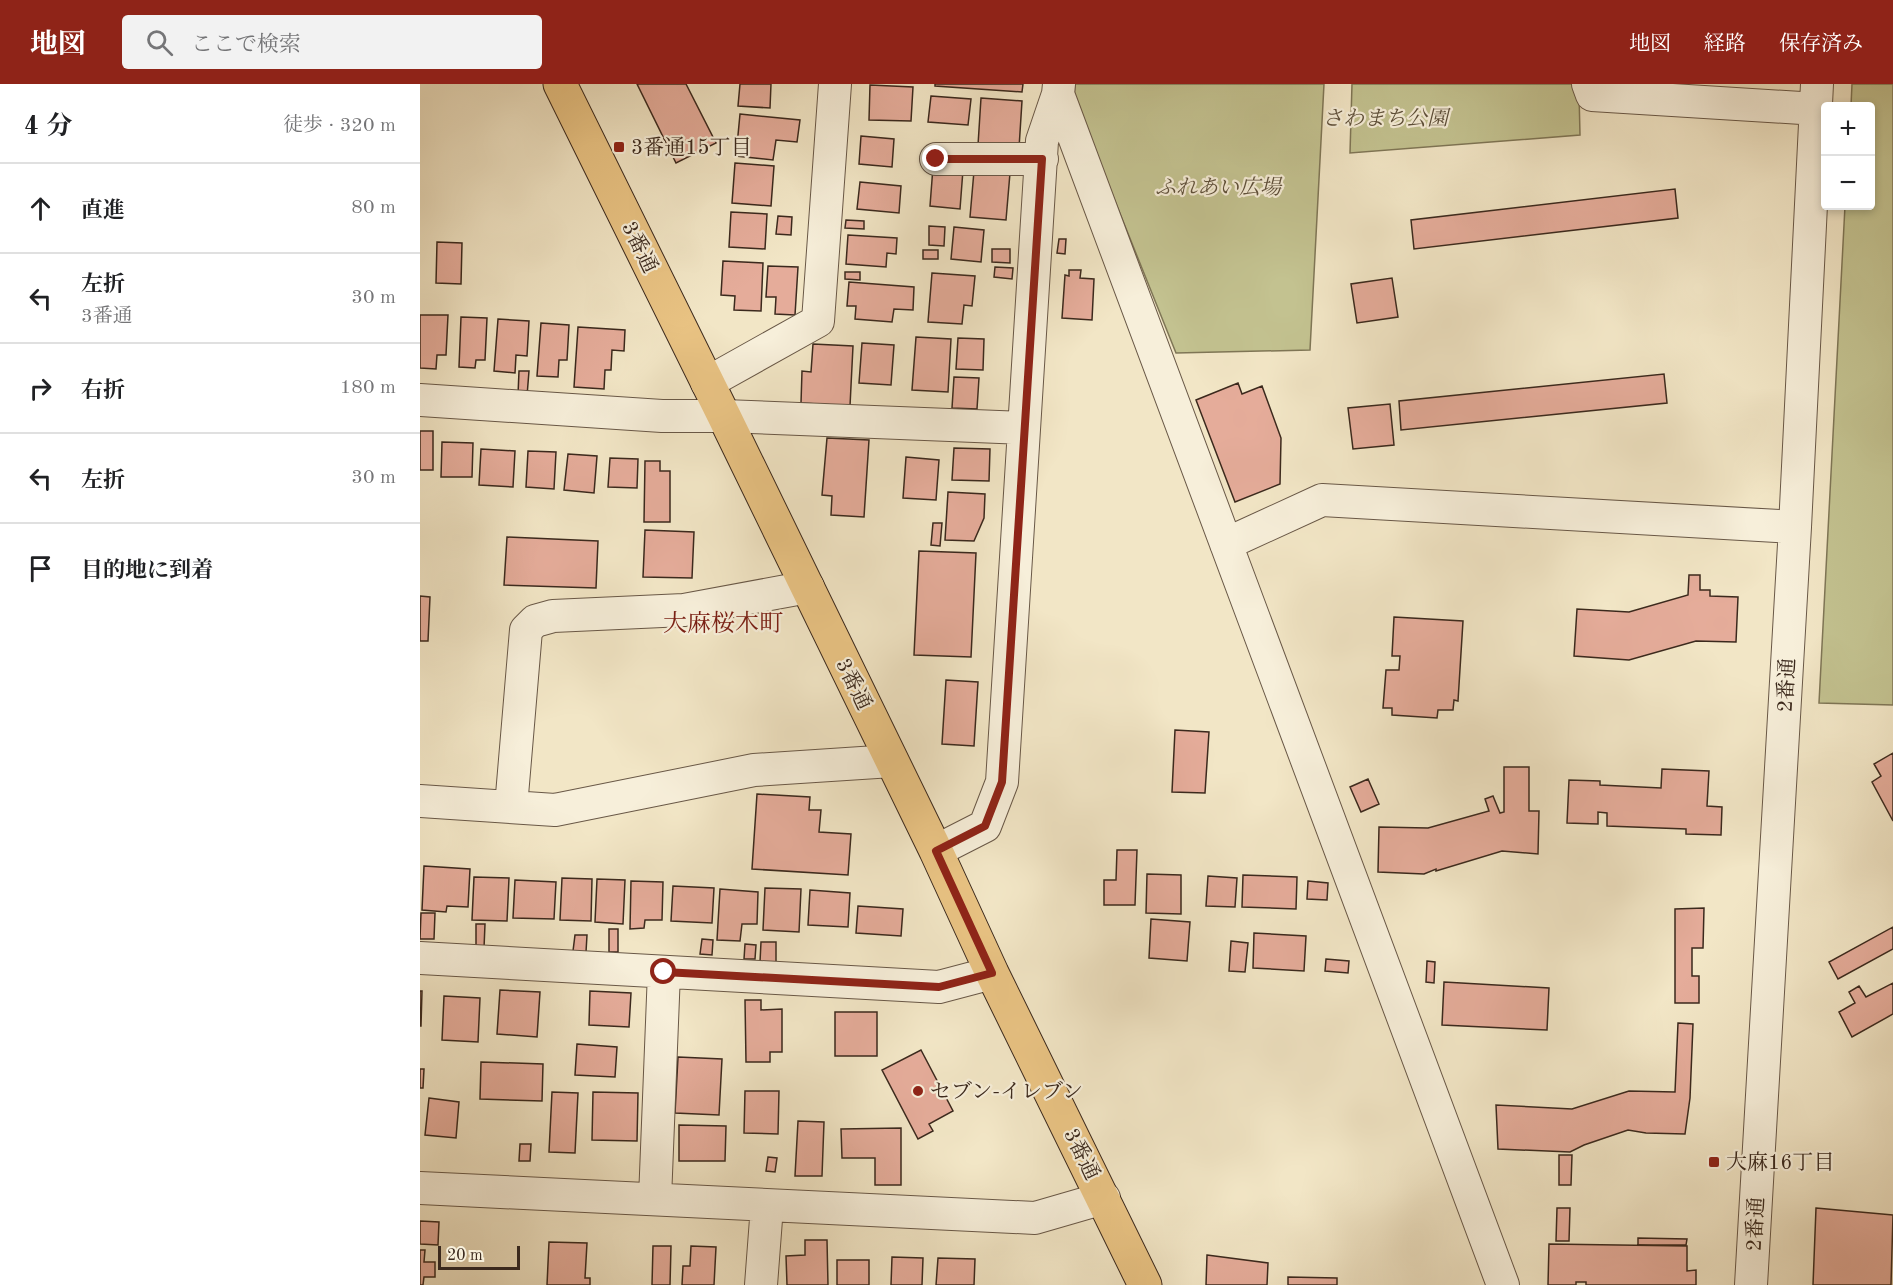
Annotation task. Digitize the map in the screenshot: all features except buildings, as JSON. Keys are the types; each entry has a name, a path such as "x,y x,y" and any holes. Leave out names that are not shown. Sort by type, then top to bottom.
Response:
{"main road":[{"name":"3番通","path":"560,84 808,587 936,851 992,973 1145,1285"}],"street":[{"path":"707,383 818,321 835,84"},
{"path":"1588,84 1592,95 1817,97"},
{"path":"936,851 985,826 1002,782 1042,141 1059,89"},
{"path":"1059,89 1503,1285"},
{"name":"2番通","path":"1751,1285 1795,527 1817,97"},
{"path":"936,159 1042,159"},
{"path":"420,400 662,416 724,416 1023,428"},
{"path":"1226,544 1322,500 1795,527"},
{"path":"511,807 526,630 535,621 553,616 684,610 808,587"},
{"path":"420,801 555,810 754,770 892,761"},
{"path":"420,958 939,987 992,973"},
{"path":"655,1199 664,972"},
{"path":"420,1188 1035,1218 1104,1198"},
{"path":"761,1285 767,1206"}],"green space":[{"name":"ふれあい広場","path":"1075,84 1324,84 1310,350 1176,353 1074,99"},
{"name":"さわまち公園","path":"1352,84 1576,84 1579,93 1580,135 1350,153"},
{"path":"1852,84 1893,84 1893,705 1819,703 1845,210 1875,210 1875,102 1851,102"}],"place":[{"name":"3番通15丁目","path":"619,147"},
{"name":"セブン-イレブン","path":"918,1091"},
{"name":"大麻16丁目","path":"1714,1162"}],"district":[{"name":"大麻桜木町","path":"723,623"}],"route":[{"path":"664,972 939,987 992,973 936,851 985,826 1002,782 1042,159 936,159"}]}
